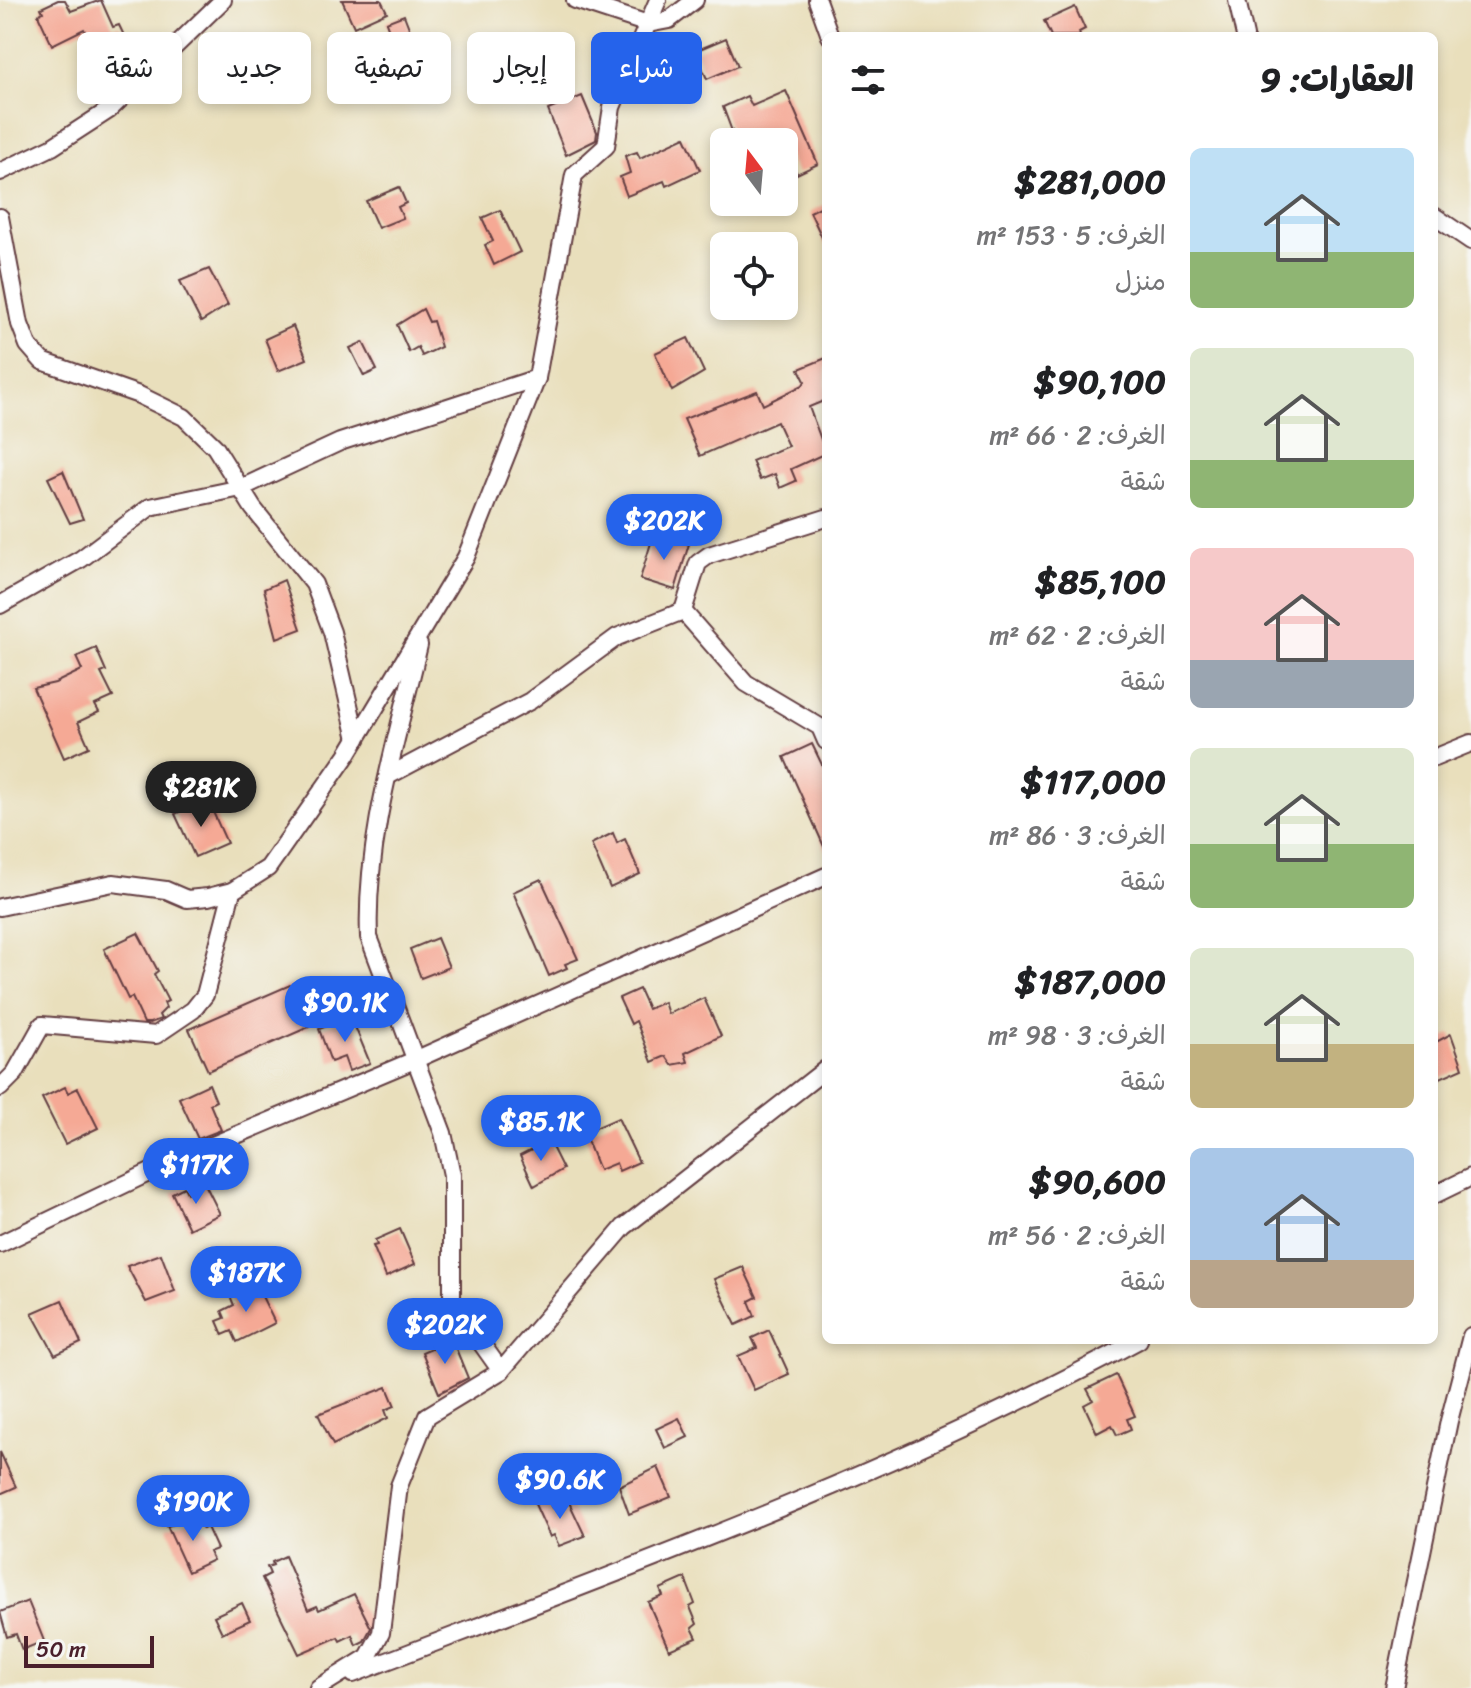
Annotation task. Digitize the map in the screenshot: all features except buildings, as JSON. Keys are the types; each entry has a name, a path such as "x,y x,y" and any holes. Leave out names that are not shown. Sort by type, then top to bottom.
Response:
{"street":[{"path":"0,172 52,147 109,110 223,0"},
{"path":"575,0 648,24 669,20 695,0"},
{"path":"0,907 113,883 166,890 187,899 232,891 268,868 357,739 466,557 537,378 574,175 606,146 612,107 658,0"},
{"path":"817,0 829,32"},
{"path":"1237,0 1244,32"},
{"path":"0,217 20,324 28,345 42,361 139,395 184,417 215,447 241,488 314,584 332,632 357,739"},
{"path":"1438,219 1471,241"},
{"path":"0,605 81,559 150,507 241,488 340,442 537,378"},
{"path":"683,611 698,563 709,555 822,519"},
{"path":"388,776 530,701 617,637 683,611"},
{"path":"683,611 746,683 820,727 822,732"},
{"path":"423,629 388,776 367,904 369,937 443,1133 452,1175 452,1302 501,1371"},
{"path":"1438,756 1471,743"},
{"path":"0,1244 163,1166 417,1059 822,878"},
{"path":"0,1088 15,1073 42,1025 156,1035 193,1010 205,995 232,891"},
{"path":"318,1688 368,1657 381,1633 397,1497 427,1416 501,1371 624,1227 822,1072"},
{"path":"1438,1193 1471,1177"},
{"path":"1394,1688 1446,1436 1471,1336"},
{"path":"318,1688 835,1485 1026,1401 1132,1344"}]}
